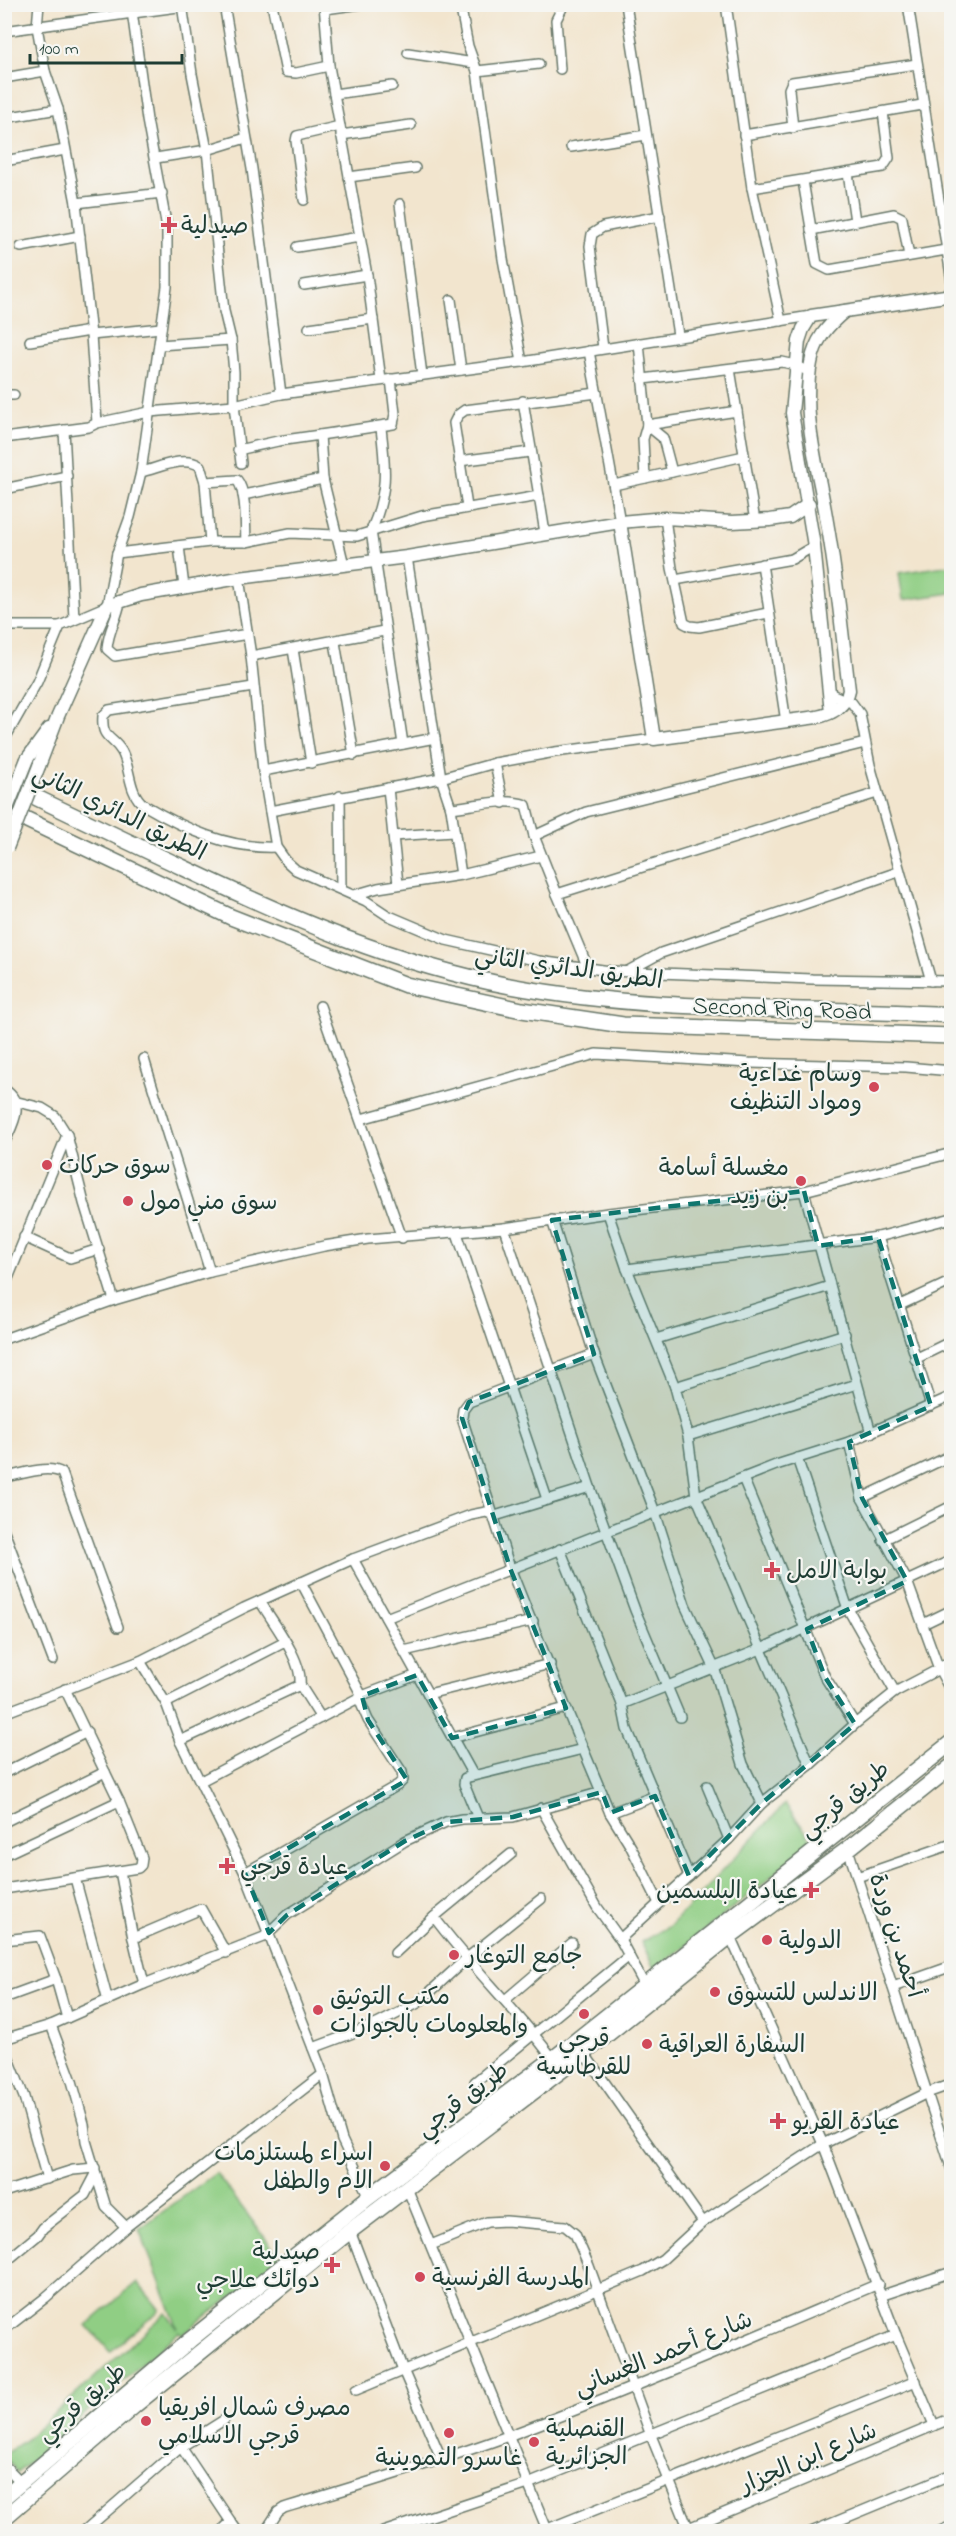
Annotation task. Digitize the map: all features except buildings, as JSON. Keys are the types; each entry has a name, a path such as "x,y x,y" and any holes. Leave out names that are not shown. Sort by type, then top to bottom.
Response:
{"highway":[{"name":"الطريق الدائري الثاني","path":"4,782 237,893 327,933 417,964 510,986 608,1000 951,1016"},
{"name":"الطريق الدائري الثاني","path":"4,809 231,917"},
{"name":"Second Ring Road","path":"231,917 406,985 522,1010 623,1025 888,1035 951,1035"},
{"path":"888,1012 951,1009"},
{"path":"888,1035 951,1043"},
{"name":"طريق قرجي","path":"4,2498 189,2340 369,2197 553,2059 951,1742"},
{"name":"طريق قرجي","path":"4,2518 144,2398 350,2231 584,2053 730,1936 848,1849 951,1766"}],"street":[{"path":"39,4 37,27 45,71 58,109 76,203 97,423"},
{"path":"4,31 132,10 200,4"},
{"path":"224,4 261,233 281,394"},
{"path":"272,4 286,72 296,73 330,66"},
{"path":"361,4 324,7 334,94 367,275 381,380"},
{"path":"460,4 468,46 476,67 503,259 522,362"},
{"path":"560,69 556,20 564,4"},
{"path":"626,4 678,335"},
{"path":"726,4 752,188 781,321"},
{"path":"908,4 951,282"},
{"path":"183,6 192,74 207,150 224,310 231,340 234,405 241,463"},
{"path":"6,850 58,716 107,606 117,553 130,517 141,472 161,328 167,268 167,228 156,158 147,120 132,10"},
{"path":"408,53 476,67 539,64"},
{"path":"793,128 789,89 792,82 917,64"},
{"path":"4,78 45,71"},
{"path":"334,94 392,86"},
{"path":"744,135 922,105"},
{"path":"4,118 58,109"},
{"path":"752,188 883,167 888,162 883,112"},
{"path":"304,200 297,136 411,125"},
{"path":"571,147 646,135"},
{"path":"156,158 207,150 246,138"},
{"path":"4,161 65,150"},
{"path":"349,177 415,168"},
{"path":"848,173 855,221"},
{"path":"803,181 817,264 824,269 946,250"},
{"path":"76,203 162,193"},
{"path":"400,204 422,375"},
{"path":"811,230 898,215 903,223 909,256"},
{"path":"603,348 590,246 592,234 603,227 660,216"},
{"path":"21,247 80,236"},
{"path":"297,246 360,237"},
{"path":"304,285 367,275"},
{"path":"4,438 89,427 97,423 149,412 234,405 281,394 522,362 678,335 951,295"},
{"path":"451,300 461,370"},
{"path":"270,811 441,778 495,763 555,752 786,722 831,712 846,701 849,690 834,564 810,413 809,372 813,352 823,332 845,311"},
{"path":"811,316 801,332 792,403 793,428 809,504 831,694 831,712"},
{"path":"309,328 373,319"},
{"path":"30,341 90,333 161,328"},
{"path":"159,345 231,340"},
{"path":"639,343 647,425 643,439 645,478"},
{"path":"590,351 614,485 654,739"},
{"path":"643,379 782,362 796,365 809,372"},
{"path":"730,369 754,520"},
{"path":"238,450 278,441 389,427 395,420 391,379"},
{"path":"467,507 454,423 458,415 465,411 523,401 597,393"},
{"path":"523,401 545,533"},
{"path":"647,425 737,411"},
{"path":"647,425 663,438 672,472"},
{"path":"381,428 386,474 381,508 371,531 384,632 403,744"},
{"path":"64,430 74,618"},
{"path":"320,435 323,479 344,566"},
{"path":"459,461 530,452"},
{"path":"614,485 744,456"},
{"path":"141,472 186,461 194,461 200,466 205,482 210,542"},
{"path":"4,489 67,476"},
{"path":"243,495 323,479"},
{"path":"205,482 237,480 243,495 246,542"},
{"path":"117,553 210,542 246,542 290,533 357,536 404,520 539,496"},
{"path":"4,628 60,626 74,618 141,595 239,578 406,557 620,522 665,518 754,520 790,517 809,504"},
{"path":"665,518 684,623 690,626 768,613"},
{"path":"179,546 184,587"},
{"path":"675,580 792,559 814,546"},
{"path":"406,557 441,778 451,808 461,875"},
{"path":"762,564 786,722"},
{"path":"239,578 251,656 263,771 276,847 296,870 354,895 387,915 456,944 517,958 626,972 951,981"},
{"path":"120,602 118,615 108,631 107,649 115,656 248,634"},
{"path":"4,740 37,682 60,626"},
{"path":"251,656 384,632"},
{"path":"335,642 354,755"},
{"path":"293,649 311,763"},
{"path":"253,687 109,710 103,716 102,728 122,752 137,800 144,805 197,832 227,842 256,848 276,847"},
{"path":"831,694 856,707 860,714 877,793 898,872 931,981"},
{"path":"4,816 27,759 58,716"},
{"path":"263,771 435,738"},
{"path":"534,836 586,812 865,743"},
{"path":"495,763 503,803"},
{"path":"388,788 398,884"},
{"path":"557,894 877,793"},
{"path":"340,796 341,890"},
{"path":"451,808 503,803 526,805 541,856 588,968"},
{"path":"393,836 453,832"},
{"path":"354,895 398,884 461,875 541,856"},
{"path":"626,972 661,953 898,872"},
{"path":"320,1006 402,1238"},
{"path":"361,1119 596,1054 749,1063 906,1067 951,1071"},
{"path":"144,1059 210,1272"},
{"path":"4,1091 14,1101 42,1108 55,1116 67,1135 114,1300"},
{"path":"4,1140 16,1112 14,1101"},
{"path":"4,1287 67,1135"},
{"path":"4,1340 114,1300 210,1272 345,1242 504,1228 608,1213 804,1191 951,1153"},
{"path":"804,1191 845,1334 858,1384 859,1397 871,1433"},
{"path":"608,1213 627,1269 675,1387 688,1436 696,1496 810,1765"},
{"path":"627,1269 878,1237 951,1218"},
{"path":"552,1220 594,1354 655,1512 685,1605 714,1667 743,1764 762,1803"},
{"path":"504,1228 590,1487 635,1610 680,1717"},
{"path":"457,1233 507,1388 547,1499"},
{"path":"24,1237 70,1258 99,1249"},
{"path":"878,1237 931,1406"},
{"path":"900,1305 951,1281"},
{"path":"656,1339 830,1286"},
{"path":"675,1387 845,1334"},
{"path":"915,1359 951,1341"},
{"path":"594,1354 469,1402 463,1410 462,1418 510,1568 566,1708 610,1813 659,1903"},
{"path":"688,1436 858,1384"},
{"path":"386,1618 696,1496 797,1458 849,1442 951,1396"},
{"path":"849,1442 862,1498 907,1581 939,1669 951,1693"},
{"path":"862,1498 951,1455"},
{"path":"797,1458 848,1609 895,1692"},
{"path":"4,1477 47,1470 63,1473 118,1627"},
{"path":"744,1478 825,1677 855,1724"},
{"path":"4,1713 140,1661 260,1601 353,1559 471,1515 486,1512 495,1516 590,1487"},
{"path":"883,1540 951,1506"},
{"path":"4,1531 53,1660"},
{"path":"560,1550 622,1704 627,1729 689,1876"},
{"path":"353,1559 473,1775"},
{"path":"622,1704 807,1629 951,1560"},
{"path":"245,1873 404,1780 402,1772 368,1720 360,1697 301,1582"},
{"path":"260,1601 301,1674 300,1685 321,1718"},
{"path":"923,1624 951,1610"},
{"path":"404,1651 533,1621"},
{"path":"166,1703 285,1642"},
{"path":"620,1939 729,1839 762,1803 810,1765 855,1724 895,1692 939,1669 951,1659"},
{"path":"140,1661 166,1703 180,1741 245,1873 323,2074 342,2140 369,2197"},
{"path":"428,1694 550,1664"},
{"path":"201,1781 360,1697 417,1675"},
{"path":"180,1741 300,1685"},
{"path":"5,1888 138,1868 141,1865 142,1858 119,1801 65,1689"},
{"path":"452,1738 566,1708"},
{"path":"4,1773 87,1732"},
{"path":"478,1818 463,1782 465,1778 583,1749"},
{"path":"4,1822 105,1772"},
{"path":"707,1786 729,1839"},
{"path":"4,2039 51,2025 269,1933 287,1915 405,1841 446,1822 513,1817 602,1792"},
{"path":"610,1813 655,1796"},
{"path":"4,1855 119,1801"},
{"path":"541,1808 597,1907 620,1939 645,1986"},
{"path":"857,1876 951,1844"},
{"name":"أحمد بن وردة","path":"848,1849 950,2164"},
{"path":"395,1953 434,1917 511,1854"},
{"path":"120,1871 144,1984"},
{"path":"75,1878 108,2001"},
{"path":"313,2048 377,2024 418,2003 466,1959 542,1899"},
{"path":"133,1938 201,1909 226,1953"},
{"path":"434,1917 466,1959 534,2033 553,2059"},
{"path":"4,1940 40,1936 67,2018"},
{"path":"730,1936 823,2144 896,2335 934,2425"},
{"path":"505,2000 572,1943"},
{"path":"475,2082 629,1956"},
{"path":"893,1987 951,1966"},
{"path":"5,1995 56,1979"},
{"path":"51,2025 72,2081 106,2207 126,2227"},
{"path":"4,2046 24,2097 48,2179"},
{"path":"584,2053 703,2222"},
{"path":"4,2330 45,2298 126,2227 323,2074"},
{"path":"356,2390 644,2271 663,2259 703,2222 823,2144 927,2093 951,2084"},
{"path":"4,2192 73,2170 96,2171"},
{"path":"4,2263 85,2195 96,2171"},
{"path":"407,2187 545,2531 916,2380"},
{"path":"431,2245 487,2223 506,2221 565,2226 575,2234 590,2266 686,2530"},
{"path":"350,2231 403,2370 442,2460"},
{"path":"882,2295 951,2272"},
{"name":"شارع أحمد الغساني","path":"265,2532 278,2512 284,2508 442,2460 508,2436 633,2387 878,2284"},
{"path":"383,2532 528,2484 896,2335"},
{"name":"شارع ابن الجزار","path":"686,2530 951,2418"},
{"path":"83,2532 181,2447 224,2420"},
{"path":"181,2447 238,2532"},
{"path":"4,2465 22,2483"},
{"path":"811,2532 951,2474"},
{"path":"220,2532 231,2522"},
{"path":"938,2532 951,2526"}],"highlighted area":[{"path":"804,1191 818,1246 878,1237 931,1406 849,1442 862,1498 907,1581 807,1629 825,1677 855,1724 762,1803 689,1876 655,1796 610,1813 602,1792 513,1817 446,1822 405,1841 287,1915 269,1933 245,1873 407,1780 368,1720 362,1696 417,1675 452,1738 566,1708 510,1568 462,1418 469,1402 594,1354 552,1220"}],"green space":[{"path":"951,565 951,593 903,600 899,573"},
{"path":"785,1804 812,1840 763,1884 655,1970 641,1942 671,1925"},
{"path":"216,2173 282,2260 182,2334 179,2332 17,2473 4,2454 23,2442 166,2313 178,2329 139,2229"},
{"path":"137,2282 160,2310 110,2352 87,2325"}],"place":[{"name":"صيدلية","path":"169,225"},
{"name":"وسام غداءية ومواد التنظيف","path":"874,1087"},
{"name":"سوق حركات","path":"47,1165"},
{"name":"مغسلة أسامة بن زيد","path":"801,1181"},
{"name":"سوق مني مول","path":"128,1201"},
{"name":"بوابة الامل","path":"772,1570"},
{"name":"عيادة قرجي","path":"227,1866"},
{"name":"عيادة البلسمين","path":"811,1890"},
{"name":"الدولية","path":"767,1940"},
{"name":"جامع التوغار","path":"454,1955"},
{"name":"الاندلس للتسوق","path":"715,1992"},
{"name":"مكتب التوثيق والمعلومات بالجوازات","path":"318,2010"},
{"name":"قرجي للقرطاسية","path":"584,2014"},
{"name":"السفارة العراقية","path":"647,2044"},
{"name":"عيادة القريو","path":"778,2121"},
{"name":"اسراء لمستلزمات الام والطفل","path":"385,2166"},
{"name":"صيدلية دوائك علاجي","path":"332,2265"},
{"name":"المدرسة الفرنسية","path":"420,2277"},
{"name":"مصرف شمال افريقيا قرجي الاسلامي","path":"146,2421"},
{"name":"غاسرو التموينية","path":"449,2433"},
{"name":"القنصلية الجزائرية","path":"534,2442"}]}
